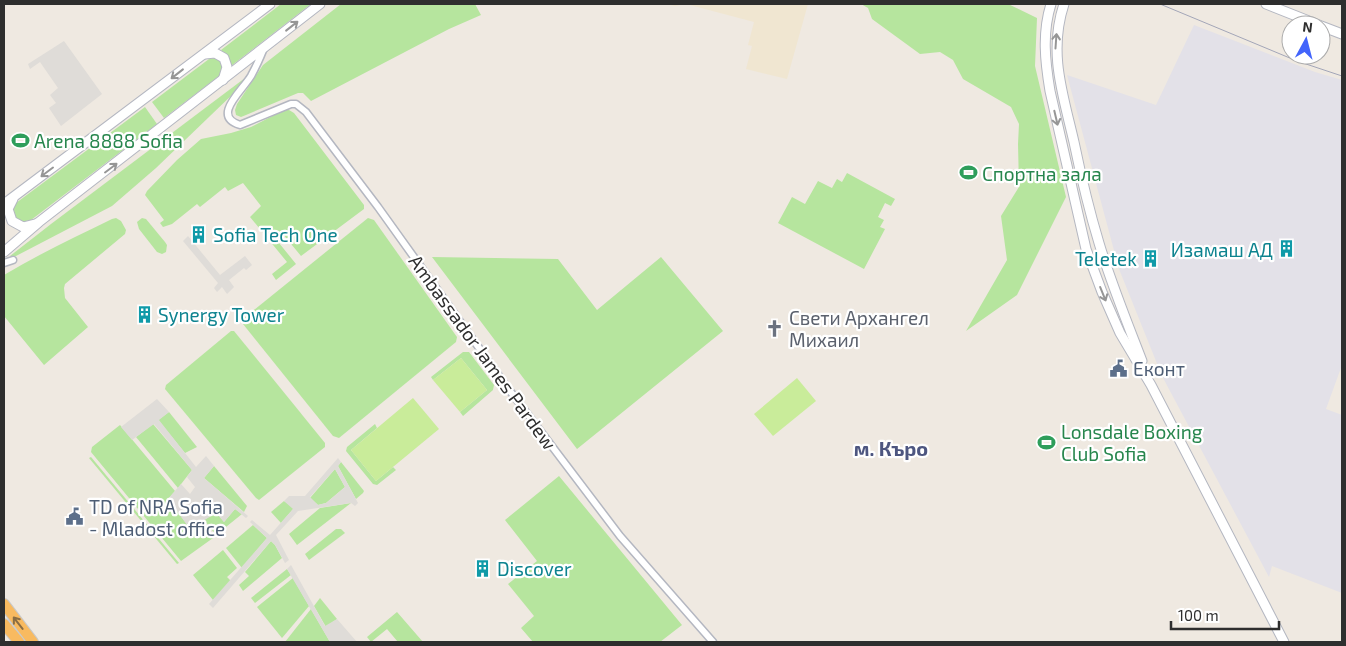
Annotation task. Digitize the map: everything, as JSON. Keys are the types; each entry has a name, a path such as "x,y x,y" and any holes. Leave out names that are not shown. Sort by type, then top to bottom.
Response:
{"highway":[{"path":"4,604 34,642"},
{"path":"4,624 19,642"}],"main road":[{"path":"4,204 270,4"},
{"path":"4,252 39,222 223,80 255,60 264,48 320,4"},
{"path":"1051,4 1045,32 1045,65 1086,248 1120,333 1151,385 1284,642"},
{"path":"1064,4 1058,25 1056,50 1058,73 1069,124 1099,244 1151,385"},
{"path":"1258,4 1292,15"},
{"path":"1266,4 1287,13"},
{"path":"202,55 215,53 224,58 228,67 223,80"},
{"path":"16,195 8,209 12,221 23,227 29,227 39,222"}],"street":[{"name":"Ambassador James Pardew","path":"255,60 250,78 229,106 228,114 231,122 240,125 291,104 296,104 306,112 523,408 615,529 713,642"},
{"path":"4,263 14,260"}],"shaded area":[{"path":"666,4 686,4 675,6"},
{"path":"686,4 808,4 787,79 746,69 752,46 748,45 754,22"},
{"path":"1194,25 1281,59 1281,65 1297,65 1342,80 1342,365 1326,409 1342,415 1342,593 1272,566 1269,577 1162,376 1119,269 1067,75 1156,105"},
{"path":"64,41 102,94 61,126 49,108 56,103 50,95 58,88 40,62 30,69 28,64"},
{"path":"188,236 220,275 245,256 252,265 246,270 244,268 229,280 234,287 227,294 222,287 217,292 214,288 218,283 183,241"},
{"path":"157,399 169,412 159,420 196,467 206,456 214,466 204,478 248,516 246,518 235,509 224,522 216,513 190,529 168,499 181,484 190,494 195,487 187,477 192,470 154,424 132,440 121,427"},
{"path":"338,458 341,462 338,466 358,503 355,506 351,503 298,511 276,535 289,560 285,563 271,541 213,608 209,604 267,538 250,522 252,520 270,535 293,509 284,501 289,496 305,496","holes":["335,469 345,487 326,503 318,505 310,497"]},
{"path":"291,565 325,626 337,619 357,642 330,642 287,569"}],"green space":[{"path":"281,4 311,4 231,66 229,57 221,50"},
{"path":"341,4 475,4 481,15 449,29 311,101 303,93 298,93 241,117 236,115 237,104 263,65"},
{"path":"861,4 1008,4 1037,18 1035,66 1066,197 1017,295 966,331 1007,260 1001,216 1019,187 1019,124 1011,107 963,79 953,60 940,52 920,54 872,19 868,8"},
{"path":"215,58 220,60 223,65 219,76 164,118 152,102 209,59"},
{"path":"245,78 236,91 156,168 112,206 16,256 10,256 51,224"},
{"path":"145,107 157,124 31,220 21,222 15,218 13,210 16,203"},
{"path":"284,110 294,113 364,205 364,209 301,256 282,233 275,238 296,264 276,280 272,274 287,262 250,217 261,206 243,183 228,191 225,187 200,207 197,204 172,224 163,227 160,223 164,220 145,195 177,160 201,139 251,127"},
{"path":"847,173 895,199 891,206 885,203 878,217 884,220 880,227 885,229 864,269 778,223 792,197 805,204 818,181 832,188 837,179 842,182"},
{"path":"116,218 121,221 126,230 125,234 65,284 65,298 88,327 44,365 4,316 4,275 57,246"},
{"path":"142,218 146,219 165,242 167,245 166,252 162,254 157,252 139,229 137,222"},
{"path":"368,218 374,220 457,337 456,342 339,438 333,436 243,324 244,318"},
{"path":"432,257 558,259 597,310 661,257 723,331 577,449"},
{"path":"231,331 234,331 325,443 325,447 259,500 165,389 166,385"},
{"path":"463,352 469,352 494,385 493,390 463,416 460,412 487,390 461,358 433,380 431,377"},
{"path":"461,358 487,390 460,412 433,380"},
{"path":"797,378 816,401 773,436 754,414"},
{"path":"413,398 439,429 376,481 351,450"},
{"path":"169,412 197,447 185,453 158,420"},
{"path":"153,424 192,470 178,488 136,437"},
{"path":"375,424 377,428 351,450 376,481 393,467 396,470 377,485 373,484 346,451 347,447"},
{"path":"120,425 175,491 168,499 190,528 201,523 213,538 181,561 91,452 92,447"},
{"path":"91,457 179,563 177,564 89,458"},
{"path":"341,462 364,491 356,499 338,466"},
{"path":"214,466 247,506 244,512 204,478"},
{"path":"335,469 345,487 326,503 318,505 310,498"},
{"path":"559,476 682,625 660,642 533,642 521,628 534,616 508,584 537,561 505,520"},
{"path":"284,501 294,508 281,523 271,512"},
{"path":"351,503 297,545 289,534 320,508"},
{"path":"235,509 242,514 216,535 204,520 216,512 224,522"},
{"path":"253,525 267,538 242,568 226,548"},
{"path":"336,529 341,529 345,533 309,560 305,554"},
{"path":"271,541 282,558 243,591 239,585 249,576 245,572"},
{"path":"223,550 237,568 227,577 231,581 213,600 193,575"},
{"path":"287,569 291,575 255,603 251,598"},
{"path":"293,578 309,606 282,638 257,607"},
{"path":"320,598 337,619 326,627 314,606"},
{"path":"311,609 330,642 285,642"},
{"path":"397,612 423,642 398,642 387,629 371,642 367,637"}],"tram line":[{"path":"1160,4 1297,61 1342,76"}],"place":[{"name":"Arena 8888 Sofia","path":"20,140"},
{"name":"Спортна зала","path":"968,173"},
{"name":"Sofia Tech One","path":"199,234"},
{"name":"Изамаш АД","path":"1287,249"},
{"name":"Teletek","path":"1151,258"},
{"name":"Synergy Tower","path":"144,314"},
{"name":"Свети Архангел Михаил","path":"775,328"},
{"name":"Еконт","path":"1119,368"},
{"name":"Lonsdale Boxing Club Sofia","path":"1047,442"},
{"name":"TD of NRA Sofia - Mladost office","path":"75,517"},
{"name":"Discover","path":"483,568"}],"district":[{"name":"м. Къро","path":"891,448"}]}
